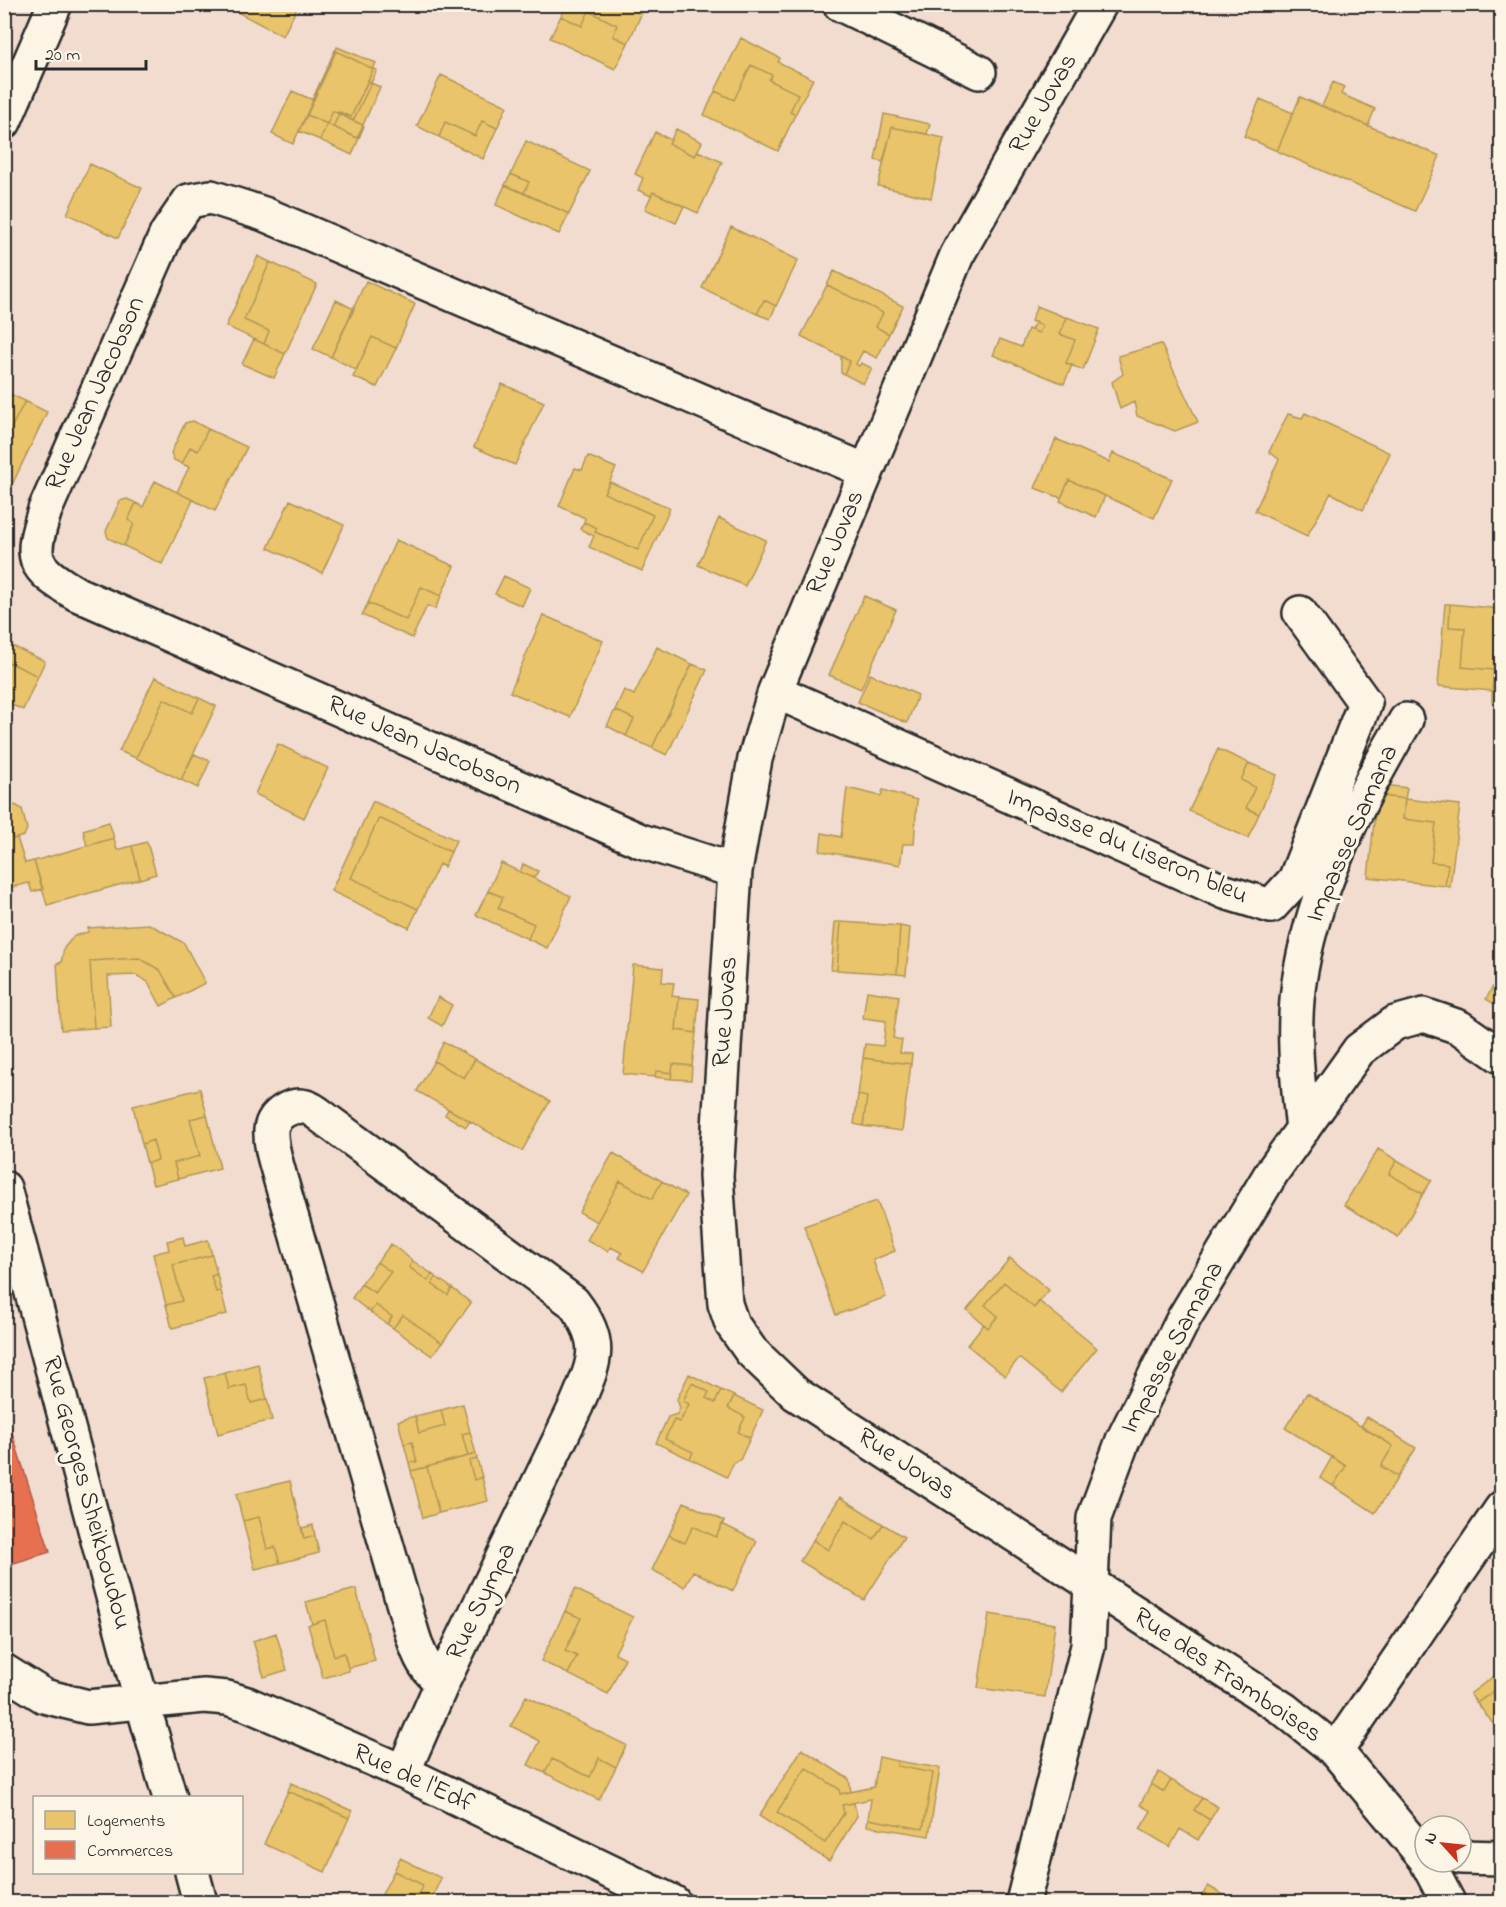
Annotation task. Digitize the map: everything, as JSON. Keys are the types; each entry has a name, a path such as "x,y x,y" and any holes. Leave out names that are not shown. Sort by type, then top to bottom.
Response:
{"street":[{"path":"4,122 55,4"},
{"name":"Rue Jovas","path":"1091,1584 796,1394 751,1351 732,1324 725,1304 716,1176 735,871 755,759 775,691 957,255 1100,4"},
{"path":"844,5 980,72"},
{"name":"Rue Jean Jacobson","path":"735,871 641,841 77,594 50,578 37,562 34,545 45,510 167,233 189,201 210,197 264,214 866,471"},
{"name":"Impasse du Liseron bleu","path":"775,691 1225,892 1271,906 1295,880 1365,703 1300,614"},
{"name":"Impasse Samana","path":"1303,1129 1295,1038 1301,972 1314,914 1377,769 1406,720"},
{"name":"Impasse Samana","path":"1091,1584 1094,1518 1123,1440 1184,1318 1272,1172 1359,1050 1395,1023 1424,1015 1459,1027 1502,1057"},
{"name":"Rue Sympa","path":"291,1107 308,1107 573,1302 592,1330 595,1353 581,1396 443,1681 433,1676 425,1665 407,1616 281,1181 272,1146 271,1128 280,1114 291,1107"},
{"name":"Rue Georges Sheikboudou","path":"4,1188 170,1796"},
{"path":"1336,1751 1502,1508"},
{"path":"1023,1902 1088,1646 1091,1584"},
{"name":"Rue des Framboises","path":"1091,1584 1285,1710 1336,1751 1413,1843"},
{"name":"Rue de l'Edf","path":"4,1671 27,1687 59,1701 96,1707 204,1696 227,1698 247,1704 403,1772 673,1902"},
{"path":"403,1772 443,1681"},
{"path":"1473,1857 1502,1858"},
{"path":"193,1874 200,1902"},
{"path":"1433,1874 1448,1902"}],"building: Logements":[{"path":"222,4 299,4 283,36"},
{"path":"566,4 646,4 628,43 613,36 617,25 589,11 582,26 561,16"},
{"path":"589,11 617,25 613,36 628,43 615,69 550,38 561,16 582,26"},
{"path":"741,38 780,58 778,62 813,79 795,115 790,112 798,94 769,80 772,75 751,65 734,100 715,91"},
{"path":"337,47 376,63 373,69 336,51"},
{"path":"335,50 336,51 312,100"},
{"path":"336,51 373,69 351,117 333,111 327,124 307,115"},
{"path":"751,65 772,75 769,80 798,94 790,112 795,115 778,151 704,115 715,91 734,100"},
{"path":"373,69 377,70 371,83 368,81"},
{"path":"441,75 507,106 497,128 482,121 475,136 445,122 439,137 417,126"},
{"path":"368,81 371,83 353,121 339,114 340,112 351,117"},
{"path":"1333,82 1344,87 1341,94 1375,109 1368,126 1322,106"},
{"path":"371,83 380,87 363,125 353,121"},
{"path":"292,91 313,100 293,144 272,134"},
{"path":"1300,97 1440,156 1415,211 1277,151"},
{"path":"1260,99 1293,113 1277,151 1244,136"},
{"path":"333,111 339,114 333,127 327,124"},
{"path":"339,114 363,125 357,138 333,127"},
{"path":"884,114 930,124 927,134 892,127 883,162 875,160"},
{"path":"307,115 327,124 320,140 299,131"},
{"path":"482,121 497,128 483,159 439,137 445,122 475,136"},
{"path":"327,124 357,138 364,126 352,155 320,140"},
{"path":"892,127 944,138 931,198 878,186"},
{"path":"676,129 702,142 695,156 669,144"},
{"path":"655,132 671,140 669,144 695,156 698,151 722,162 698,213 653,192 651,196 638,190 643,178 635,174"},
{"path":"526,141 590,171 569,214 524,193 529,182 511,174"},
{"path":"90,164 142,188 118,238 67,214"},
{"path":"511,174 529,182 524,193 505,185"},
{"path":"505,185 569,214 559,234 496,205"},
{"path":"653,192 684,206 676,223 645,209"},
{"path":"731,227 798,260 776,306 764,300 757,314 702,288"},
{"path":"258,256 270,262 244,320 269,331 264,344 226,326"},
{"path":"270,262 317,284 285,354 264,344 269,331 244,320"},
{"path":"834,271 903,306 889,334 876,327 883,313 827,285"},
{"path":"366,281 415,304 396,348 372,337 356,370 331,357"},
{"path":"827,285 883,313 876,327 889,334 877,358 863,351 856,364 859,366 861,363 872,368 863,384 844,374 850,361 801,336"},
{"path":"336,300 354,309 331,357 313,349"},
{"path":"764,300 776,306 770,319 757,314"},
{"path":"1037,306 1067,318 1060,334 1075,340 1066,363 1072,365 1064,384 993,355 1000,339 1021,347 1028,329 1039,333 1043,326 1031,321"},
{"path":"1067,317 1099,329 1083,370 1066,363 1075,340 1060,334"},
{"path":"1035,322 1043,326 1039,333 1031,330"},
{"path":"372,337 396,348 377,387 353,377"},
{"path":"254,339 285,354 274,378 242,364"},
{"path":"1161,344 1198,422 1175,431 1137,416 1134,402 1120,409 1112,382 1123,374 1118,356"},
{"path":"841,356 850,361 844,374 841,373"},
{"path":"502,384 544,402 515,465 474,447"},
{"path":"4,391 25,401 4,442"},
{"path":"25,401 47,412 6,497 4,478 10,468 4,465 4,442"},
{"path":"1305,413 1390,453 1363,510 1331,493 1307,536 1255,511 1279,459 1269,452 1288,414 1302,418"},
{"path":"193,421 208,429 198,451 190,447 182,464 174,460 171,453 185,423"},
{"path":"208,429 247,447 215,511 177,492 189,467 182,464 190,447 198,451"},
{"path":"1056,439 1109,462 1113,453 1172,479 1154,518 1069,480 1061,498 1035,488"},
{"path":"588,456 616,468 604,493 653,515 638,550 595,532 597,528 584,522 585,518 559,506 575,468 582,470"},
{"path":"4,465 10,468 4,478"},
{"path":"1069,480 1105,496 1096,517 1060,501"},
{"path":"155,481 193,500 162,564 124,546 134,524 128,520 136,503 143,507"},
{"path":"610,482 670,508 642,571 589,547 594,536 580,529 584,522 597,528 595,532 638,550 653,515 604,493"},
{"path":"127,499 136,503 128,520 134,524 124,546 108,538 106,531 120,501"},
{"path":"290,500 344,525 322,573 268,548"},
{"path":"719,518 766,540 745,586 698,565"},
{"path":"396,540 454,566 441,596 421,587 406,620 368,603"},
{"path":"504,576 530,588 522,606 495,594"},
{"path":"421,587 441,596 435,609 427,606 412,638 362,615 368,603 406,620"},
{"path":"864,596 896,610 861,689 829,675"},
{"path":"1445,604 1450,604 1449,627 1465,628 1462,667 1494,670 1492,691 1438,686"},
{"path":"1450,604 1502,609 1502,692 1492,691 1494,670 1462,667 1465,628 1449,627"},
{"path":"543,615 603,641 570,717 510,692"},
{"path":"4,642 10,645 4,657"},
{"path":"10,645 45,661 38,676 4,660"},
{"path":"657,647 692,664 652,748 626,736 634,719 615,710 624,690 634,695"},
{"path":"4,660 38,676 23,710 4,701"},
{"path":"692,664 707,670 667,755 652,748"},
{"path":"870,674 918,695 907,723 858,702"},
{"path":"155,677 199,698 192,713 164,699 136,758 119,751"},
{"path":"1492,691 1502,692 1502,703 1492,702"},
{"path":"199,698 216,706 181,780 136,758 164,699 192,713"},
{"path":"615,710 634,719 626,736 607,726"},
{"path":"278,744 328,768 304,818 255,794"},
{"path":"1218,749 1249,763 1241,780 1255,787 1246,808 1259,814 1248,838 1189,811"},
{"path":"194,754 210,761 198,788 181,780"},
{"path":"1249,763 1277,775 1259,814 1246,808 1255,787 1241,780"},
{"path":"1384,785 1407,788 1405,799 1382,796"},
{"path":"847,788 881,796 883,790 917,800 914,844 903,844 900,865 820,851 822,833 841,837"},
{"path":"1377,795 1405,799 1403,819 1436,823 1431,862 1448,864 1445,886 1368,877"},
{"path":"1405,799 1460,805 1450,887 1445,886 1448,864 1431,862 1436,823 1403,819"},
{"path":"373,801 456,840 451,852 379,818 351,878 418,909 409,928 331,891"},
{"path":"15,805 22,809 27,829 24,836 13,839 4,809"},
{"path":"4,809 13,839 17,838 25,863 34,861 43,889 32,892 29,883 4,889"},
{"path":"379,818 451,852 444,867 439,864 418,909 351,878"},
{"path":"109,822 114,838 87,846 83,830"},
{"path":"114,838 117,850 132,846 140,879 47,905 34,861"},
{"path":"147,842 156,874 140,879 132,846"},
{"path":"501,863 571,896 547,948 528,939 534,924 498,908 503,897 488,891"},
{"path":"523,864 538,871 534,878 520,872"},
{"path":"488,891 503,897 498,908 534,924 528,939 476,915"},
{"path":"835,922 841,922 837,970 831,970"},
{"path":"841,922 900,926 897,974 837,970"},
{"path":"149,924 184,943 205,983 176,998 160,970 139,958 90,961 94,1028 61,1030 57,963 61,963 64,948 74,936 88,932 88,928"},
{"path":"900,926 910,928 906,975 897,974"},
{"path":"139,958 160,970 176,998 161,1006 148,982 136,975 108,976 111,1027 94,1028 90,961"},
{"path":"633,965 663,968 662,982 674,983 672,996 679,997 676,1030 696,1033 692,1066 673,1064 672,1073 656,1071 655,1077 623,1074"},
{"path":"1502,972 1502,985 1496,981"},
{"path":"1496,981 1502,985 1502,999 1498,1006 1486,999"},
{"path":"867,991 899,996 893,1038 902,1040 900,1053 912,1054 911,1064 863,1058 865,1044 883,1046 886,1021 863,1018"},
{"path":"438,997 452,1005 442,1026 428,1018"},
{"path":"679,997 699,999 696,1033 676,1030"},
{"path":"444,1042 475,1059 464,1078 434,1061"},
{"path":"863,1058 911,1064 902,1131 863,1126 867,1097 858,1095"},
{"path":"475,1059 550,1101 522,1151 417,1091 434,1061 464,1078"},
{"path":"673,1064 692,1066 691,1080 671,1079"},
{"path":"656,1071 672,1073 671,1079 655,1077"},
{"path":"200,1089 207,1115 190,1119 200,1156 174,1163 178,1179 153,1185 147,1163 158,1160 153,1140 142,1144 133,1106"},
{"path":"858,1095 867,1097 863,1126 854,1124"},
{"path":"448,1109 470,1121 466,1127 445,1115"},
{"path":"207,1115 220,1168 178,1179 174,1163 200,1156 190,1119"},
{"path":"153,1140 158,1160 147,1163 142,1144"},
{"path":"1378,1149 1397,1160 1389,1174 1423,1194 1398,1237 1344,1205"},
{"path":"613,1153 662,1181 652,1199 620,1181 597,1222 579,1212"},
{"path":"1397,1160 1432,1180 1423,1194 1389,1174"},
{"path":"620,1181 652,1199 662,1181 686,1195 643,1271 619,1258 622,1253 611,1247 608,1251 587,1240"},
{"path":"877,1201 895,1251 873,1260 886,1297 836,1315 804,1226"},
{"path":"183,1237 185,1246 208,1240 212,1255 173,1265 182,1301 166,1305 153,1254 169,1250 167,1241"},
{"path":"391,1244 413,1261 409,1267 428,1281 432,1274 436,1277 432,1284 448,1295 452,1288 471,1303 442,1343 403,1315 393,1328 387,1324 392,1317 376,1305 370,1312 352,1298 361,1284 375,1293 391,1272 377,1262"},
{"path":"212,1255 217,1274 211,1276 216,1292 221,1291 227,1314 172,1328 166,1305 182,1301 173,1265"},
{"path":"1010,1258 1049,1290 1034,1308 1004,1282 985,1305 998,1316 988,1328 967,1310"},
{"path":"413,1261 432,1274 428,1281 409,1267"},
{"path":"377,1262 391,1272 375,1293 361,1284"},
{"path":"217,1274 221,1291 216,1292 211,1276"},
{"path":"436,1277 452,1288 448,1295 432,1284"},
{"path":"1004,1282 1034,1308 1039,1301 1097,1348 1061,1392 1019,1358 1005,1376 967,1345 984,1324 988,1328 998,1316 985,1305"},
{"path":"376,1305 392,1317 387,1324 370,1312"},
{"path":"403,1315 442,1343 432,1356 393,1328"},
{"path":"258,1364 267,1399 251,1403 246,1385 229,1389 225,1373"},
{"path":"225,1373 229,1389 246,1385 251,1403 267,1399 272,1420 218,1434 204,1378"},
{"path":"689,1374 721,1390 715,1403 706,1398 709,1392 692,1383 683,1401 689,1404 680,1422 674,1420 665,1439 693,1452 690,1459 656,1443 668,1417 677,1414 680,1408 677,1399"},
{"path":"692,1383 709,1392 706,1398 715,1403 721,1390 734,1396 728,1408 745,1417 738,1432 750,1438 740,1460 734,1462 727,1477 690,1459 693,1452 665,1439 674,1420 680,1422 689,1404 683,1401"},
{"path":"1307,1393 1393,1446 1381,1466 1398,1477 1375,1513 1333,1486 1346,1466 1285,1428"},
{"path":"734,1396 763,1410 750,1438 738,1432 745,1417 728,1408"},
{"path":"463,1404 470,1432 462,1434 468,1456 411,1471 409,1463 417,1462 412,1442 404,1444 398,1421 415,1416 419,1433 445,1426 441,1410"},
{"path":"441,1410 445,1426 419,1433 415,1416"},
{"path":"1367,1417 1416,1448 1398,1477 1381,1466 1393,1446 1361,1426"},
{"path":"470,1432 476,1454 468,1456 462,1434"},
{"path":"412,1442 417,1462 409,1463 404,1444"},
{"path":"476,1454 477,1459 469,1461 474,1480 482,1477 488,1501 439,1513 427,1467"},
{"path":"1332,1457 1346,1466 1333,1486 1320,1478"},
{"path":"477,1459 482,1477 474,1480 469,1461"},
{"path":"427,1467 439,1513 423,1518 411,1471"},
{"path":"290,1481 304,1539 315,1536 319,1553 280,1563 275,1547 267,1549 259,1517 243,1521 236,1494"},
{"path":"840,1497 883,1524 874,1539 845,1521 828,1550 813,1540"},
{"path":"684,1502 724,1521 716,1537 693,1526 685,1543 669,1535"},
{"path":"259,1517 267,1549 275,1547 280,1563 255,1569 243,1521"},
{"path":"845,1521 874,1539 883,1524 904,1537 864,1600 800,1561 813,1540 828,1550"},
{"path":"722,1524 757,1541 733,1591 693,1571 685,1587 652,1570 669,1535 685,1543 693,1526 716,1537"},
{"path":"313,1525 315,1536 304,1539 302,1528"},
{"path":"356,1589 375,1661 348,1668 344,1653 334,1656 325,1620 312,1624 306,1602"},
{"path":"575,1589 633,1617 615,1653 625,1658 608,1694 568,1674 577,1656 565,1651 581,1618 565,1611"},
{"path":"565,1611 581,1618 565,1651 577,1656 568,1674 541,1661"},
{"path":"989,1614 1055,1624 1045,1697 978,1688"},
{"path":"325,1620 334,1656 344,1653 349,1671 323,1678 308,1625"},
{"path":"276,1633 287,1670 264,1677 253,1641"},
{"path":"1502,1670 1502,1685 1477,1703 1470,1694"},
{"path":"1502,1685 1502,1735 1477,1703"},
{"path":"526,1696 626,1745 616,1767 599,1758 590,1777 552,1759 545,1773 528,1765 540,1741 511,1726"},
{"path":"802,1749 849,1779 851,1792 840,1794 839,1789 806,1768 777,1812 825,1843 844,1813 842,1805 854,1803 857,1816 829,1861 759,1816"},
{"path":"879,1757 897,1761 897,1766 933,1773 923,1829 868,1819 871,1799 842,1805 844,1813 825,1843 777,1812 806,1768 839,1789 840,1794 874,1787"},
{"path":"599,1758 616,1767 599,1800 545,1773 552,1759 590,1777"},
{"path":"897,1761 940,1768 929,1836 867,1826 868,1819 923,1829 933,1773 897,1766"},
{"path":"1159,1772 1171,1780 1164,1792 1151,1784"},
{"path":"1171,1780 1202,1798 1194,1810 1210,1820 1198,1840 1180,1829 1170,1847 1140,1829 1151,1811 1140,1805 1151,1784 1164,1792"},
{"path":"291,1783 352,1811 349,1818 288,1791"},
{"path":"288,1791 349,1818 325,1872 264,1844"},
{"path":"1202,1798 1218,1807 1210,1820 1194,1810"},
{"path":"400,1858 441,1878 430,1902 414,1902 423,1885 394,1871"},
{"path":"394,1871 423,1885 414,1902 378,1902"},
{"path":"1208,1886 1222,1894 1217,1902 1198,1902"},
{"path":"1222,1894 1236,1902 1217,1902"}],"building: Commerces":[{"path":"4,1408 50,1552 4,1566"}]}
